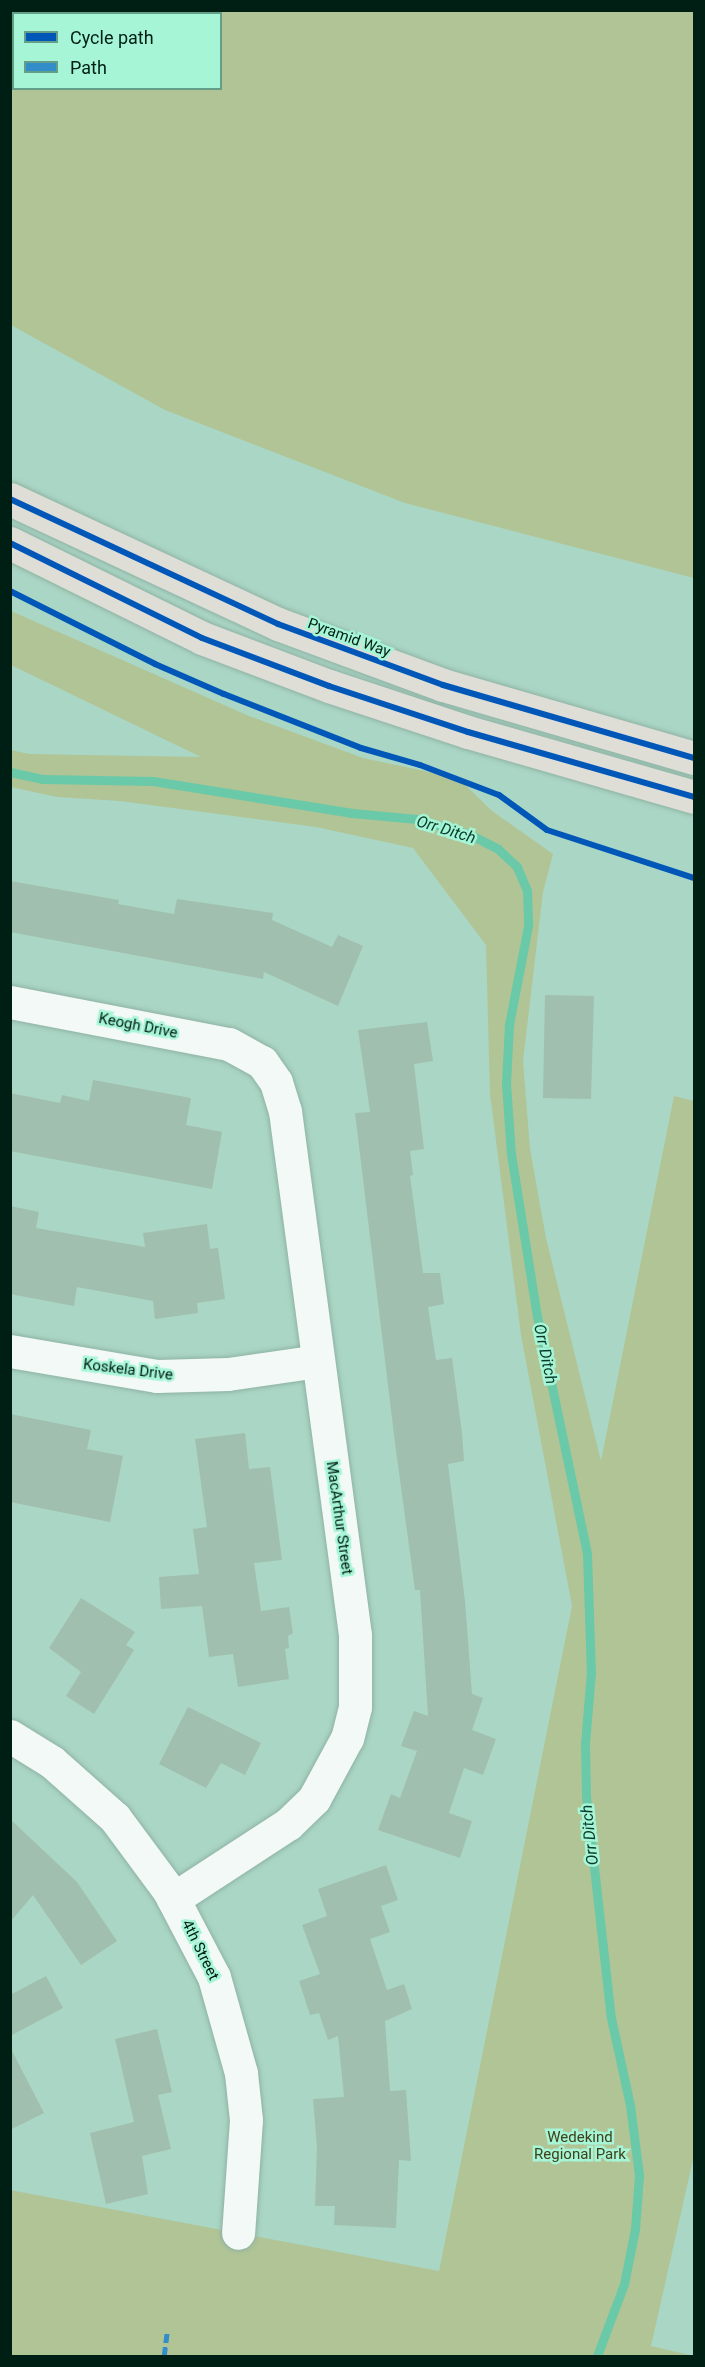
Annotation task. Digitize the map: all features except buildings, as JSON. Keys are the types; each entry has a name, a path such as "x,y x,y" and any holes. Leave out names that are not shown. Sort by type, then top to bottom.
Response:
{"main road":[{"name":"Pyramid Way","path":"10,498 288,628 443,685 694,759"},
{"path":"10,543 202,638 329,686 468,732 694,797"}],"street":[{"name":"Keogh Drive","path":"10,1002 229,1044 262,1062"},
{"name":"MacArthur Street","path":"173,1899 288,1824 314,1799 347,1738 355,1707 356,1654 285,1111 276,1082 262,1062"},
{"name":"Koskela Drive","path":"10,1351 157,1376 228,1374 318,1361"},
{"name":"4th Street","path":"10,1736 52,1762 115,1818 173,1899 214,1977 241,2073 246,2161 238,2233"}],"green space":[{"path":"10,11 694,11 694,578 405,503 165,410 11,325"},
{"name":"Wedekind Regional Park","path":"11,611 249,716 363,758 458,778 492,811 553,854 543,892 523,1061 530,1149 546,1238 601,1461 674,1096 694,1101 694,2155 651,2346 694,2356 11,2356 10,2190 439,2271 572,1606 521,1335 490,1094 486,945 413,848 316,827 120,801 57,797 11,787 11,750 29,754 201,757 11,665"}],"waterway":[{"name":"Orr Ditch","path":"10,772 44,779 153,781 352,813 417,819 471,835 498,849 517,867 527,891 528,926 509,1025 506,1083 511,1154 537,1316 587,1554 591,1672 585,1744 586,1796 611,2018 630,2105 639,2175 635,2229 624,2284 597,2356"}],"marked path":[{"path":"164,2356 167,2333"}],"cycle path":[{"path":"10,499 278,624 443,685 694,758"},
{"path":"10,543 202,638 329,686 468,732 694,797"},
{"path":"10,591 155,664 224,694 361,748 420,765 499,795 547,830 694,878"}]}
